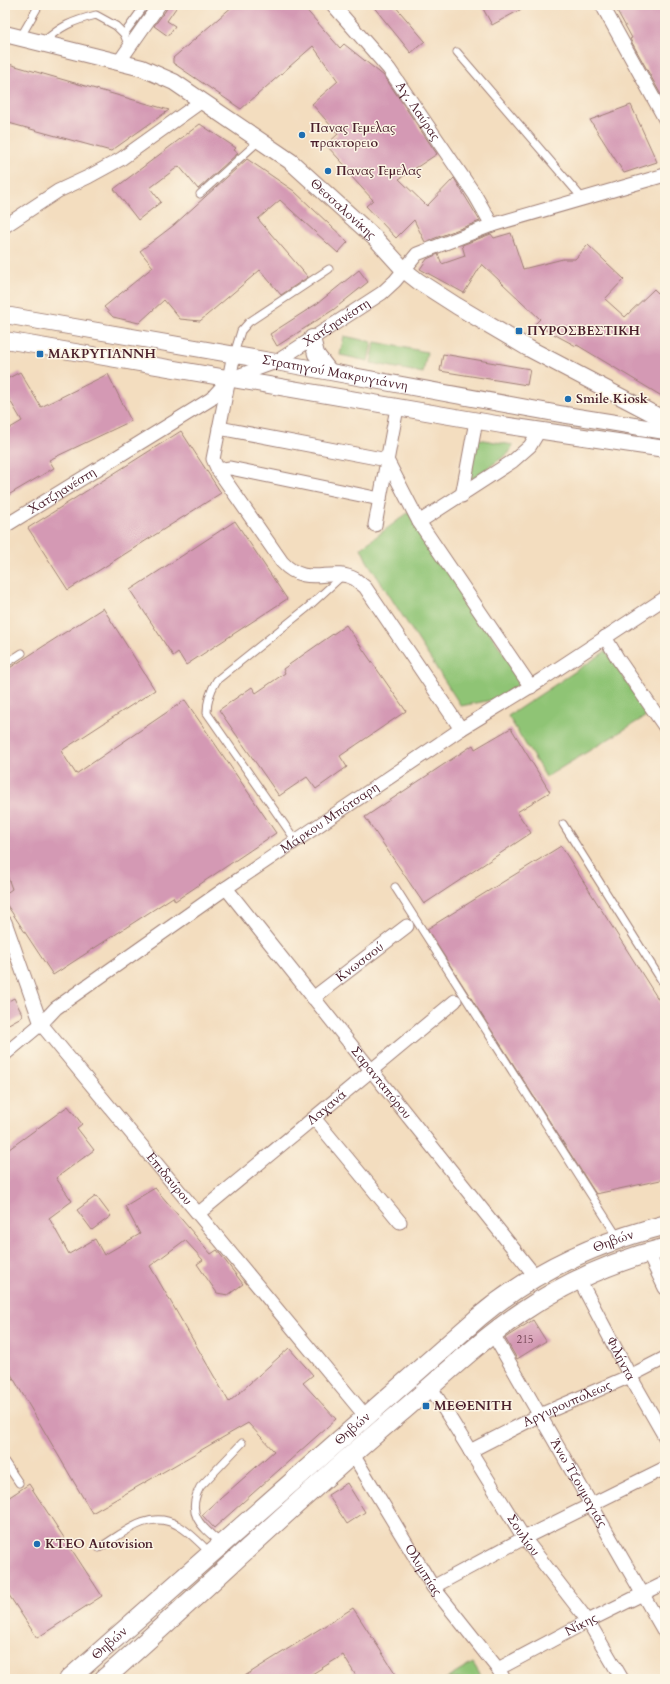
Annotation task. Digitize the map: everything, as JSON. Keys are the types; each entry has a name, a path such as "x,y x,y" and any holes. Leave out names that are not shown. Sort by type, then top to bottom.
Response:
{"main road":[{"name":"Θηβών","path":"69,1679 508,1294 568,1260 619,1239 665,1225"},
{"name":"Θηβών","path":"104,1679 352,1453 493,1334 547,1296 579,1279 657,1251"}],"street":[{"path":"120,62 159,5"},
{"name":"Αγ. Λαύρας","path":"333,5 389,69 475,195 492,225"},
{"path":"602,5 665,119"},
{"name":"Θεσσαλονίκης","path":"12,36 142,68 174,82 260,140 304,174 376,239 404,270 457,306 523,345 665,420"},
{"path":"5,226 58,191 121,159 202,101"},
{"name":"Χατζηανέστη","path":"5,526 211,399 229,379 276,362 382,293 417,254 492,225 665,175"},
{"name":"Στρατηγού Μακρυγιάννη","path":"5,315 234,354 560,414 665,431"},
{"path":"312,338 316,354 329,371"},
{"name":"Στρατηγού Μακρυγιάννη","path":"8,343 476,421 665,449"},
{"path":"234,354 213,459 218,470 282,562 289,569 298,574 307,576 342,576 354,579 365,587 461,729"},
{"path":"375,525 397,408"},
{"path":"462,496 476,421"},
{"path":"219,428 387,460"},
{"path":"420,522 462,496 522,455 539,431"},
{"path":"387,460 420,522 530,686"},
{"path":"218,470 230,468 380,499"},
{"name":"Μάρκου Μπότσαρη","path":"5,1054 41,1024 56,1008 226,888 461,729 665,598"},
{"path":"605,637 618,659 665,727"},
{"name":"Σαρανταπόρου","path":"226,888 536,1277"},
{"name":"Επιδαύρου","path":"5,922 41,1024 199,1213 367,1418"},
{"name":"Κνωσσού","path":"313,998 407,926"},
{"name":"Λαχανά","path":"199,1213 455,1001"},
{"path":"314,1118 400,1222"},
{"path":"657,1251 665,1288"},
{"name":"Φιλήντα","path":"579,1279 630,1376 665,1437"},
{"name":"Άνω Τζουμαγιάς","path":"493,1334 665,1633"},
{"name":"Αργυρουπόλεως","path":"470,1452 540,1415 630,1376 665,1358"},
{"name":"Σουλίου","path":"430,1386 524,1538 588,1621 622,1679"},
{"name":"Ολυμπίας","path":"352,1453 433,1586 501,1674"},
{"path":"433,1586 524,1538 665,1468"},
{"name":"Νίκης","path":"501,1674 588,1621 665,1583"}],"lane":[{"path":"12,36 38,5"},
{"path":"124,34 145,5"},
{"path":"42,43 58,29 77,20 96,15 116,26 124,34 129,47"},
{"path":"457,52 583,199"},
{"path":"200,194 260,140"},
{"path":"234,354 241,331 249,322 329,269"},
{"path":"296,841 207,713 207,704 210,692 217,680 307,608 342,576"},
{"path":"5,664 22,653"},
{"path":"563,824 665,986"},
{"path":"395,887 619,1239"},
{"path":"217,1549 195,1515 194,1505 196,1496 200,1488 242,1442"},
{"path":"5,1462 19,1483"},
{"path":"99,1548 145,1521 156,1519 178,1525 217,1549"}],"green space":[{"path":"344,336 372,342 368,361 340,355"},
{"path":"375,342 427,352 423,373 371,363"},
{"path":"472,438 513,445 509,453 469,481"},
{"path":"409,512 523,682 497,699 461,706 367,561 361,548"},
{"path":"606,651 648,715 546,777 508,716"},
{"path":"473,1663 483,1679 446,1679"}],"building":[{"path":"167,5 178,5 167,21 175,26 168,36 154,26 166,10"},
{"path":"234,5 302,5 340,48 344,44 384,76 437,154 399,179 427,206 454,178 480,221 425,242 414,220 396,238 366,206 373,200 350,175 352,173 326,145 338,134 312,104 338,81 313,46 241,109 173,63 173,58"},
{"path":"372,5 394,5 425,41 411,53"},
{"path":"481,5 529,5 492,25"},
{"path":"614,5 665,5 665,102 630,39 632,38"},
{"path":"5,63 169,110 111,151 5,122"},
{"path":"631,105 657,162 624,173 590,120"},
{"path":"200,124 236,148 234,150 238,153 198,189 179,166 150,188 161,202 138,220 114,189"},
{"path":"247,159 294,191 348,242 338,253 280,200 258,219 308,277 281,295 260,270 200,321 180,319 164,300 139,323 113,317 104,307 153,267 140,251 174,225"},
{"path":"511,233 523,269 563,259 575,259 588,245 624,279 605,299 625,317 654,289 665,300 665,398 577,345 576,346 535,324 540,319 482,264 464,293 420,269 427,259 438,254 442,264 465,256 462,245 491,234 494,238"},
{"path":"359,270 368,282 333,310 277,346 270,334 318,303"},
{"path":"443,354 530,369 527,385 440,371"},
{"path":"20,372 41,407 108,374 131,421 49,460 54,468 5,497 5,431 22,421 5,392 5,380"},
{"path":"181,431 221,493 68,590 28,528"},
{"path":"235,521 287,599 186,665 178,652 173,656 130,590"},
{"path":"103,608 155,690 61,751 76,774 185,700 276,833 175,901 173,897 53,975 5,902 5,894 12,889 5,870 5,671"},
{"path":"346,625 406,711 340,756 347,767 316,789 307,777 279,796 219,710 252,687 256,693 285,673 283,669"},
{"path":"511,728 550,792 517,812 531,833 424,904 365,817 473,745 475,749"},
{"path":"561,846 665,1010 665,1179 596,1194 427,929"},
{"path":"14,998 23,1016 5,1026 5,1003"},
{"path":"68,1106 82,1124 77,1128 94,1150 56,1178 72,1201 49,1218 69,1254 95,1239 104,1255 140,1234 125,1206 155,1188 211,1254 217,1250 243,1284 228,1295 217,1293 197,1264 203,1260 185,1240 150,1266 229,1402 289,1348 313,1375 303,1383 336,1419 214,1528 202,1515 274,1451 248,1423 92,1513 5,1364 5,1152"},
{"path":"96,1196 111,1216 92,1230 77,1210"},
{"path":"533,1320 546,1341 517,1359 505,1338"},
{"path":"347,1483 365,1512 347,1524 328,1495"},
{"name":"ΚΤΕΟ Autovision","path":"29,1484 102,1596 37,1638 5,1589 5,1500"},
{"path":"353,1608 399,1679 358,1679 343,1655 304,1679 240,1679"}],"place":[{"name":"Πανας Γεμελας πρακτορειο","path":"302,135"},
{"name":"Πανας Γεμελας","path":"328,171"},
{"name":"ΠΥΡΟΣΒΕΣΤΙΚΗ","path":"519,331"},
{"name":"ΜΑΚΡΥΓΙΑΝΝΗ","path":"40,354"},
{"name":"Smile Kiosk","path":"568,399"},
{"name":"ΜΕΘΕΝΙΤΗ","path":"426,1406"},
{"name":"ΚΤΕΟ Autovision","path":"37,1544"}]}
